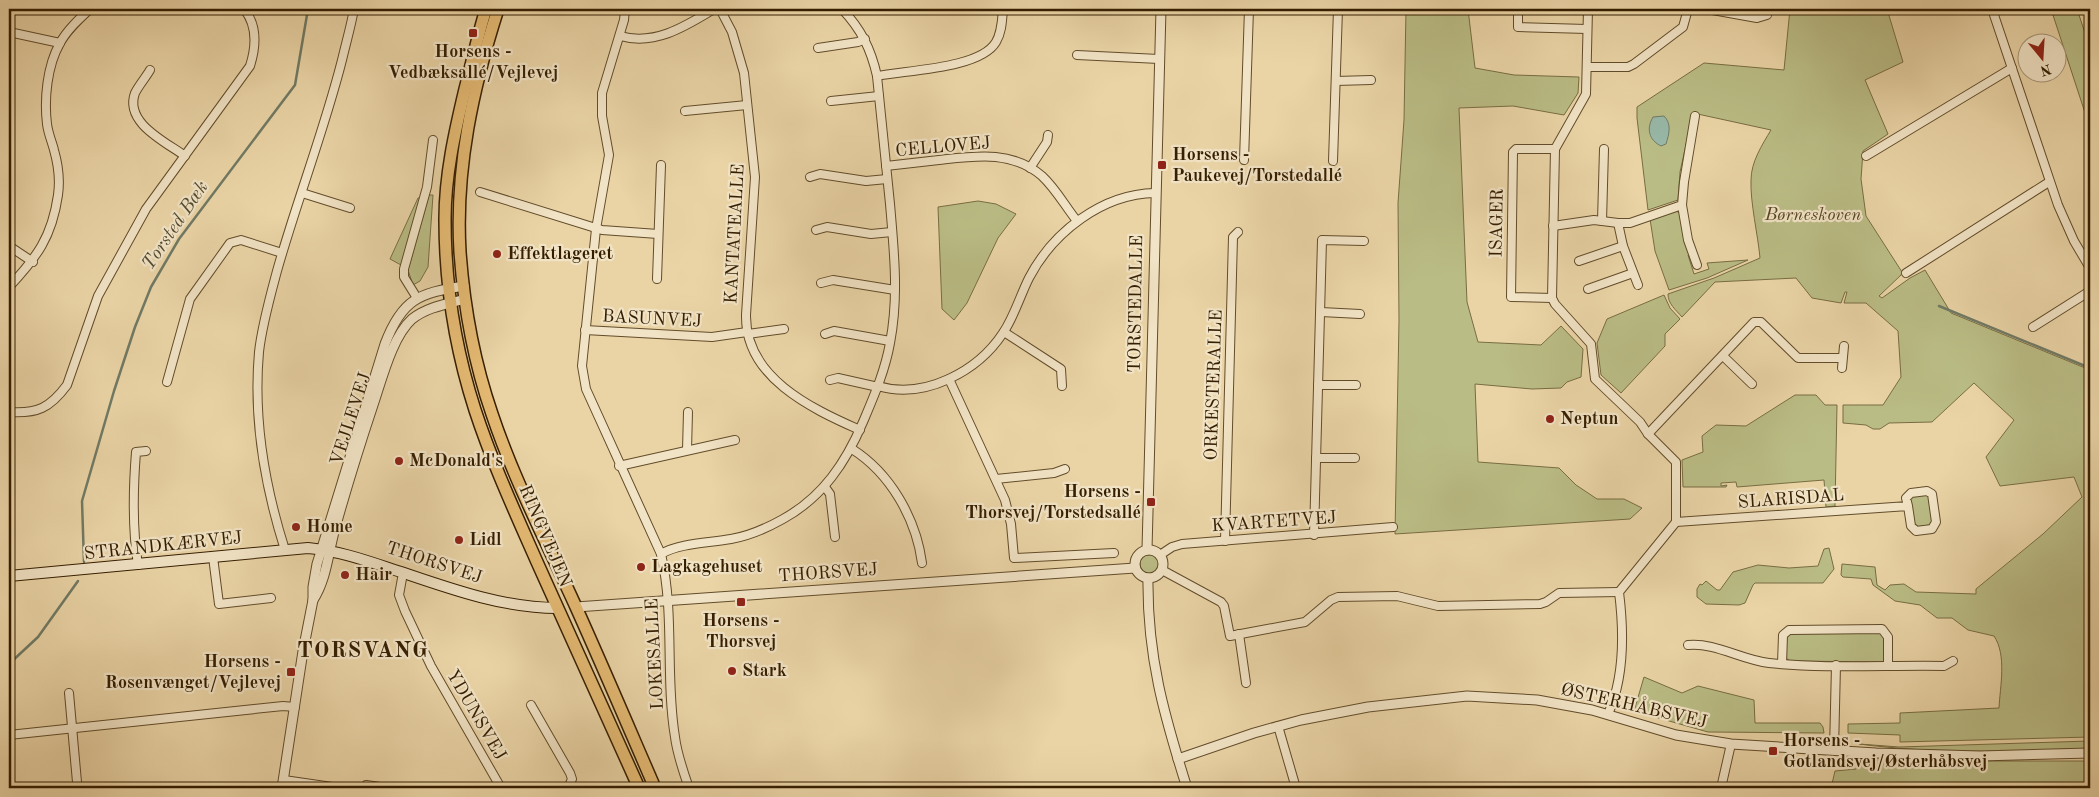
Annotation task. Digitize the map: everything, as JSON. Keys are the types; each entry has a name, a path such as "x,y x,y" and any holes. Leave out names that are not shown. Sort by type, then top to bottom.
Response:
{"main road":[{"path":"449,288 445,217 449,167 457,123 486,9"},
{"path":"465,299 460,212 464,149 479,74 498,9"},
{"name":"RINGVEJEN","path":"449,288 450,303 466,379 486,442 639,788"},
{"name":"RINGVEJEN","path":"465,299 474,347 492,415 516,475 656,788"},
{"name":"STRANDKÆRVEJ","path":"9,576 285,550 325,550"},
{"name":"THORSVEJ","path":"325,550 346,554 495,601 524,606 576,607"}],"street":[{"path":"9,287 32,262 44,244 54,216 59,176 47,125 49,72 60,43 75,23 90,9"},
{"path":"9,412 25,413 38,411 59,396 67,385 88,322 110,272 146,209 250,66 255,42 249,15 244,9"},
{"path":"285,550 266,475 257,407 259,351 268,306 282,253 335,86 354,9"},
{"name":"LOKESALLE","path":"625,9 620,36 602,93 602,116 609,155 596,228 582,366 586,389 619,466 661,554 665,572 674,730 680,761 689,788"},
{"path":"620,36 646,38 670,33 714,9"},
{"name":"KANTATEALLE","path":"720,9 738,47 744,74 755,177 746,314 747,333 758,359 774,380 819,410 860,430"},
{"path":"661,554 686,547 733,539 768,527 800,509 825,487 852,449 878,387 890,341 896,290 896,259 877,76 865,39 854,21 842,9"},
{"path":"877,76 967,61 983,56 990,50 1000,34 1003,9"},
{"name":"TORSTEDALLE","path":"1148,550 1155,193 1161,9"},
{"path":"1244,160 1249,9"},
{"path":"1333,161 1338,9"},
{"path":"1518,9 1518,27 1587,29"},
{"path":"1588,9 1586,94 1554,149 1552,298 1555,304 1591,344 1595,379 1640,422 1648,434 1676,462 1676,522 1619,592 1621,610 1620,678 1608,714"},
{"path":"1587,66 1628,67 1634,64 1683,27 1688,9"},
{"path":"1707,9 1757,18 1767,15"},
{"path":"1992,9 2049,182 2074,241 2090,268"},
{"path":"9,32 60,43"},
{"path":"818,48 858,42 865,39"},
{"path":"1077,55 1160,59"},
{"path":"1866,156 2012,68"},
{"path":"150,70 135,94 136,116 142,124 185,156"},
{"path":"1336,81 1370,80"},
{"path":"831,101 879,96"},
{"path":"685,111 747,105"},
{"path":"1695,116 1682,204 1688,240 1697,265"},
{"path":"1030,168 1047,142 1048,135"},
{"path":"417,298 404,277 404,269 427,187 433,140"},
{"name":"ISAGER","path":"1552,298 1510,297 1513,152 1516,149 1554,149"},
{"path":"1602,221 1604,149"},
{"name":"CELLOVEJ","path":"886,166 987,156 1007,158 1030,168 1052,186 1077,222"},
{"path":"657,279 661,165"},
{"path":"810,177 820,174 866,181 887,179"},
{"path":"1906,272 2049,182"},
{"path":"480,192 606,231 658,234"},
{"path":"302,193 350,208"},
{"path":"830,380 838,378 895,389 928,386 950,379 982,357 1004,332 1036,266 1054,242 1077,222 1106,205 1133,196 1155,193"},
{"path":"1553,226 1584,221 1618,223 1636,221 1682,204"},
{"path":"1618,223 1623,246 1638,286"},
{"path":"816,230 827,227 871,234 892,232"},
{"name":"ORKESTERALLE","path":"1225,541 1233,237 1238,232"},
{"path":"167,382 190,299 230,243 241,240 282,253"},
{"path":"1314,535 1322,240 1364,241"},
{"path":"9,246 32,262"},
{"path":"1579,261 1623,246"},
{"path":"1588,289 1632,273"},
{"path":"821,283 833,280 896,290"},
{"name":"VEJLEVEJ","path":"325,550 388,336 400,314 417,298 433,291 464,286"},
{"path":"2033,327 2090,291"},
{"name":"VEJLEVEJ","path":"339,788 283,784 313,600 313,586 394,346 401,333 418,315 429,309 465,299"},
{"path":"1321,312 1360,314"},
{"path":"1648,434 1754,322 1761,322 1798,358 1842,358"},
{"name":"BASUNVEJ","path":"585,330 712,337 747,333"},
{"path":"747,333 784,330"},
{"path":"825,334 834,331 890,341"},
{"path":"1004,332 1061,369 1062,386"},
{"path":"1842,368 1844,346"},
{"path":"1722,356 1752,384"},
{"path":"950,379 1008,511 1014,558 1114,553"},
{"path":"1318,385 1356,385"},
{"path":"687,450 688,412"},
{"path":"619,466 735,440"},
{"path":"852,449 880,472 902,503 918,541 922,562"},
{"path":"138,565 132,508 133,486 136,452 146,451"},
{"path":"1316,458 1355,458"},
{"path":"996,480 1054,473 1065,469"},
{"path":"825,487 830,494 835,537"},
{"path":"1927,491 1932,494 1936,522 1932,528 1916,531 1911,526 1908,506 1906,498 1911,493 1927,491"},
{"name":"SLARISDAL","path":"1676,522 1908,506"},
{"name":"KVARTETVEJ","path":"1160,555 1172,547 1182,544 1314,535 1393,527"},
{"path":"1148,550 1160,555 1164,563 1162,570 1157,576 1148,578 1140,575 1135,568 1137,556 1148,550"},
{"path":"212,558 219,604 271,598"},
{"name":"THORSVEJ","path":"576,607 1135,568"},
{"path":"1162,570 1221,602 1224,606 1230,636 1305,622 1331,600 1338,597 1398,596 1438,606 1534,604 1546,602 1559,593 1619,592"},
{"name":"YDUNSVEJ","path":"403,573 399,595 405,611 431,666 501,788"},
{"path":"1148,578 1149,627 1159,694 1187,788"},
{"path":"1782,664 1783,635 1789,630 1837,629 1882,630 1888,637 1888,665"},
{"path":"1239,634 1246,683"},
{"path":"1688,645 1697,644 1753,660 1782,664 1944,666 1953,660"},
{"path":"1834,750 1836,665"},
{"path":"69,693 77,782"},
{"name":"ØSTERHÅBSVEJ","path":"1178,759 1301,720 1368,706 1467,696 1537,700 1608,714 1676,735 1731,744 1980,756 2090,753"},
{"path":"531,705 570,773 572,779 568,788"},
{"path":"9,735 283,706 295,707"},
{"path":"1278,726 1296,788"},
{"path":"1721,788 1731,744"},
{"path":"364,788 366,785 387,788"}],"green space":[{"path":"1406,9 1468,9 1475,68 1514,75 1579,77 1578,93 1564,115 1513,106 1459,108 1467,302 1478,342 1541,345 1561,326 1583,349 1581,377 1567,382 1561,388 1532,389 1475,384 1478,462 1559,468 1576,485 1597,499 1624,499 1642,508 1630,519 1395,534 1399,321 1398,203 1404,120"},
{"name":"Børneskoven","path":"1790,9 1887,9 1903,62 1865,80 1888,134 1863,151 1861,179 1866,216 1902,272 1879,296 1882,298 1925,270 1951,313 2090,370 2090,737 1900,742 1900,735 1848,733 1848,724 1900,723 1900,713 1999,708 2002,662 1994,636 1968,630 1952,618 1937,618 1920,605 1895,601 1873,585 1871,579 1843,577 1841,575 1842,564 1875,567 1877,585 1885,590 1890,585 1904,584 1916,592 1976,594 1976,589 2043,534 2082,497 2074,477 2000,486 1986,457 2014,420 1974,383 1932,422 1889,423 1880,429 1873,429 1866,425 1843,423 1843,405 1883,405 1901,377 1898,331 1866,303 1844,303 1847,292 1845,292 1841,303 1812,298 1796,278 1715,282 1682,317 1669,301 1668,294 1714,278 1760,258 1751,189 1751,173 1758,154 1771,130 1693,113 1680,172 1678,200 1648,210 1637,107 1704,63 1784,70"},
{"path":"2051,9 2077,9 2090,48 2090,128 2066,55 2066,32 2059,32"},
{"path":"429,195 433,195 428,267 420,281 413,285 408,270"},
{"path":"422,197 411,240 401,265 390,259 418,198"},
{"path":"978,201 996,204 1016,214 998,238 967,303 954,320 942,309 938,207"},
{"path":"1674,210 1680,213 1690,254 1688,255 1694,274 1709,269 1707,263 1748,260 1707,278 1669,290 1655,251 1650,219"},
{"path":"1664,295 1670,308 1680,319 1665,334 1665,346 1621,393 1601,375 1597,343 1607,319"},
{"path":"1795,395 1816,395 1825,405 1837,405 1835,506 1826,507 1824,480 1737,487 1736,482 1721,483 1721,486 1727,485 1726,487 1683,487 1682,460 1703,452 1702,436 1716,425 1746,426"},
{"path":"1926,494 1929,496 1933,523 1917,527 1910,499 1913,496"},
{"path":"1829,548 1834,569 1823,583 1755,583 1745,603 1739,605 1706,604 1697,597 1697,589 1700,584 1702,585 1706,581 1717,590 1720,590 1733,572 1758,565 1789,568 1818,566 1824,549"},
{"path":"1150,554 1157,557 1160,564 1157,571 1150,574 1143,571 1140,564 1143,557"},
{"path":"1789,632 1883,633 1886,636 1886,659 1882,662 1790,661 1786,658 1786,635"},
{"path":"1644,677 1682,693 1698,686 1754,700 1755,723 1820,723 1824,733 1708,732 1634,711"},
{"path":"2090,741 2090,748 2004,751 1945,751 1859,744 1899,747"},
{"path":"1859,758 1953,761 2090,761 2090,788 1831,788 1835,771 1856,769"}],"shaded area":[{"path":"1664,116 1668,122 1669,133 1666,144 1661,146 1651,137 1649,130 1653,117"}],"waterway":[{"name":"Torsted Bæk","path":"84,562 82,501 114,391 135,327 151,287 179,239 295,85 308,9"},
{"path":"1939,306 2090,368"},
{"name":"Torsted Bæk","path":"9,664 38,637 78,581"}],"place":[{"name":"Horsens - Vedbæksallé/Vejlevej","path":"473,33"},
{"name":"Horsens - Paukevej/Torstedallé","path":"1162,165"},
{"name":"Effektlageret","path":"497,254"},
{"name":"Neptun","path":"1550,419"},
{"name":"McDonald's","path":"399,461"},
{"name":"Horsens - Thorsvej/Torstedsallé","path":"1151,502"},
{"name":"Home","path":"296,527"},
{"name":"Lidl","path":"459,540"},
{"name":"Lagkagehuset","path":"641,567"},
{"name":"Hair","path":"345,575"},
{"name":"Horsens - Thorsvej","path":"741,602"},
{"name":"Stark","path":"732,671"},
{"name":"Horsens - Rosenvænget/Vejlevej","path":"291,672"},
{"name":"Horsens - Gotlandsvej/Østerhåbsvej","path":"1773,751"}],"district":[{"name":"TORSVANG","path":"363,651"}]}
